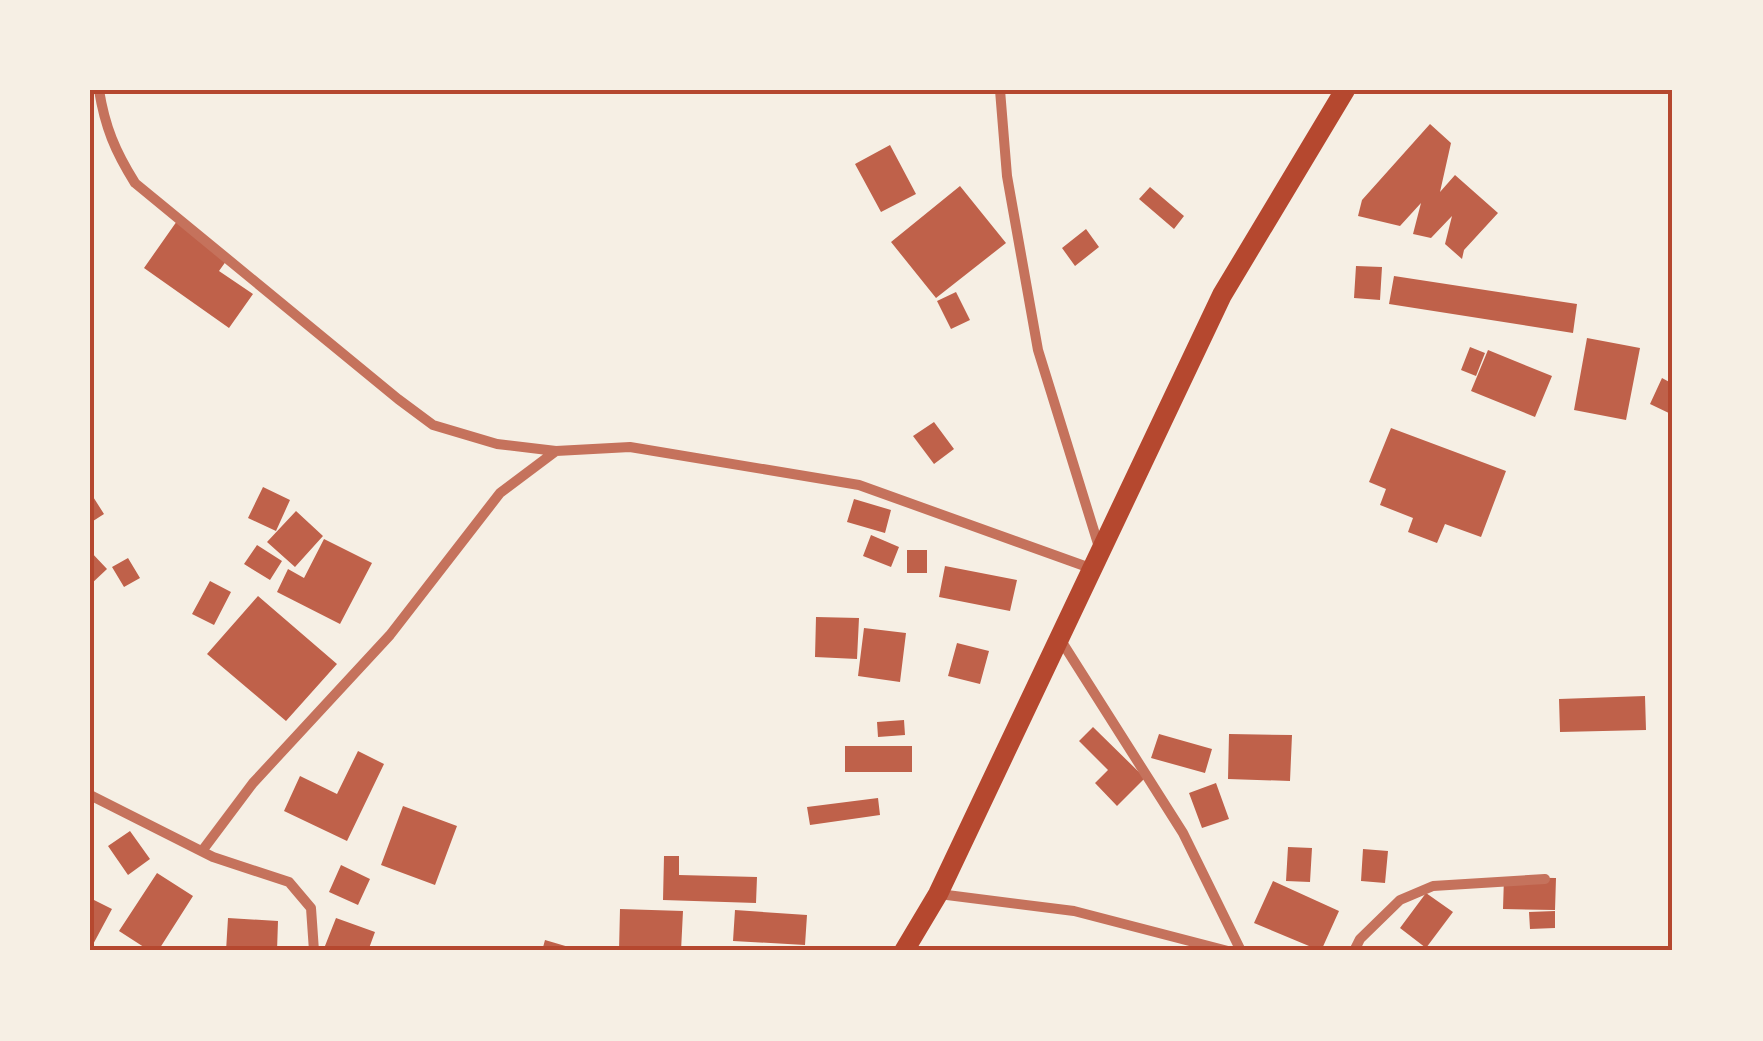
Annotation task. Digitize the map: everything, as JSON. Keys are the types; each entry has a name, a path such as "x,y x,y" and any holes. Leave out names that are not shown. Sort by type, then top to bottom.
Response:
{"main road":[{"path":"904,951 938,894 1222,295 1345,90"}],"street":[{"path":"99,90 104,120 135,183 433,425 497,444 556,451 630,447 859,485 1097,560"},
{"path":"1000,90 1007,176 1038,350 1097,560"},
{"path":"202,851 253,783 390,635 500,493 556,451"},
{"path":"1060,638 1184,833 1241,951"},
{"path":"90,795 202,851 289,882 312,908 314,951"},
{"path":"1354,951 1360,939 1400,900 1433,886 1545,879"},
{"path":"938,894 1074,911 1228,951"}],"building":[{"path":"1430,124 1451,143 1440,192 1455,175 1498,213 1464,250 1462,259 1445,244 1452,216 1431,238 1413,234 1421,203 1400,226 1358,216 1362,200"},
{"path":"890,145 916,194 881,212 855,164"},
{"path":"960,186 1006,243 936,298 891,242"},
{"path":"1150,187 1184,216 1174,229 1139,199"},
{"path":"177,221 229,257 219,271 253,294 229,328 144,268"},
{"path":"1086,229 1099,247 1075,266 1062,248"},
{"path":"1356,266 1382,267 1380,300 1354,298"},
{"path":"1394,276 1577,304 1573,333 1389,304"},
{"path":"956,292 970,320 951,329 937,301"},
{"path":"1587,338 1640,348 1626,420 1574,410"},
{"path":"1470,347 1485,353 1476,376 1461,370"},
{"path":"1488,350 1552,376 1535,417 1471,391"},
{"path":"1662,378 1673,384 1673,415 1650,404"},
{"path":"934,422 954,449 934,464 913,436"},
{"path":"1391,428 1506,471 1481,537 1445,524 1437,543 1408,532 1413,518 1380,505 1386,489 1369,482"},
{"path":"263,487 290,500 276,531 248,518"},
{"path":"90,492 104,514 90,523"},
{"path":"854,499 891,510 885,533 847,522"},
{"path":"296,511 323,536 295,567 267,542"},
{"path":"871,535 899,547 891,567 863,556"},
{"path":"324,539 372,563 340,624 277,592 288,569 304,578"},
{"path":"257,545 282,561 270,580 244,564"},
{"path":"907,550 927,550 927,573 907,573"},
{"path":"90,551 107,569 90,585"},
{"path":"128,558 140,578 124,587 112,567"},
{"path":"945,566 1017,580 1010,611 939,597"},
{"path":"210,581 231,592 214,625 192,614"},
{"path":"258,596 337,664 286,721 207,654"},
{"path":"816,617 859,618 857,659 815,657"},
{"path":"864,628 906,633 900,682 858,676"},
{"path":"957,643 989,651 980,684 948,676"},
{"path":"1645,696 1646,730 1560,732 1559,699"},
{"path":"904,720 905,735 878,737 877,722"},
{"path":"1093,727 1145,778 1117,806 1095,783 1108,770 1079,741"},
{"path":"1159,734 1212,749 1205,773 1151,758"},
{"path":"1229,734 1292,735 1290,781 1228,779"},
{"path":"845,746 912,746 912,772 845,772"},
{"path":"358,751 384,764 347,841 284,811 300,776 337,794"},
{"path":"1216,783 1229,819 1202,828 1189,793"},
{"path":"878,798 880,815 810,825 807,807"},
{"path":"403,806 457,826 435,885 381,865"},
{"path":"130,831 150,859 128,875 108,846"},
{"path":"1288,847 1312,848 1310,882 1286,881"},
{"path":"1363,849 1388,851 1385,883 1361,881"},
{"path":"664,856 679,856 679,875 757,877 756,903 663,900"},
{"path":"341,865 370,879 358,905 329,892"},
{"path":"157,873 193,896 158,951 150,951 119,931"},
{"path":"1504,877 1556,878 1555,910 1503,909"},
{"path":"1273,881 1339,911 1321,951 1254,923"},
{"path":"1426,893 1453,912 1426,948 1400,928"},
{"path":"90,898 112,909 90,950"},
{"path":"620,909 683,911 681,951 619,951"},
{"path":"735,910 807,915 805,945 733,941"},
{"path":"1555,911 1555,928 1530,929 1529,912"},
{"path":"228,918 278,921 277,951 226,951"},
{"path":"336,918 375,932 368,951 323,951"},
{"path":"545,940 579,950 542,951"}]}
